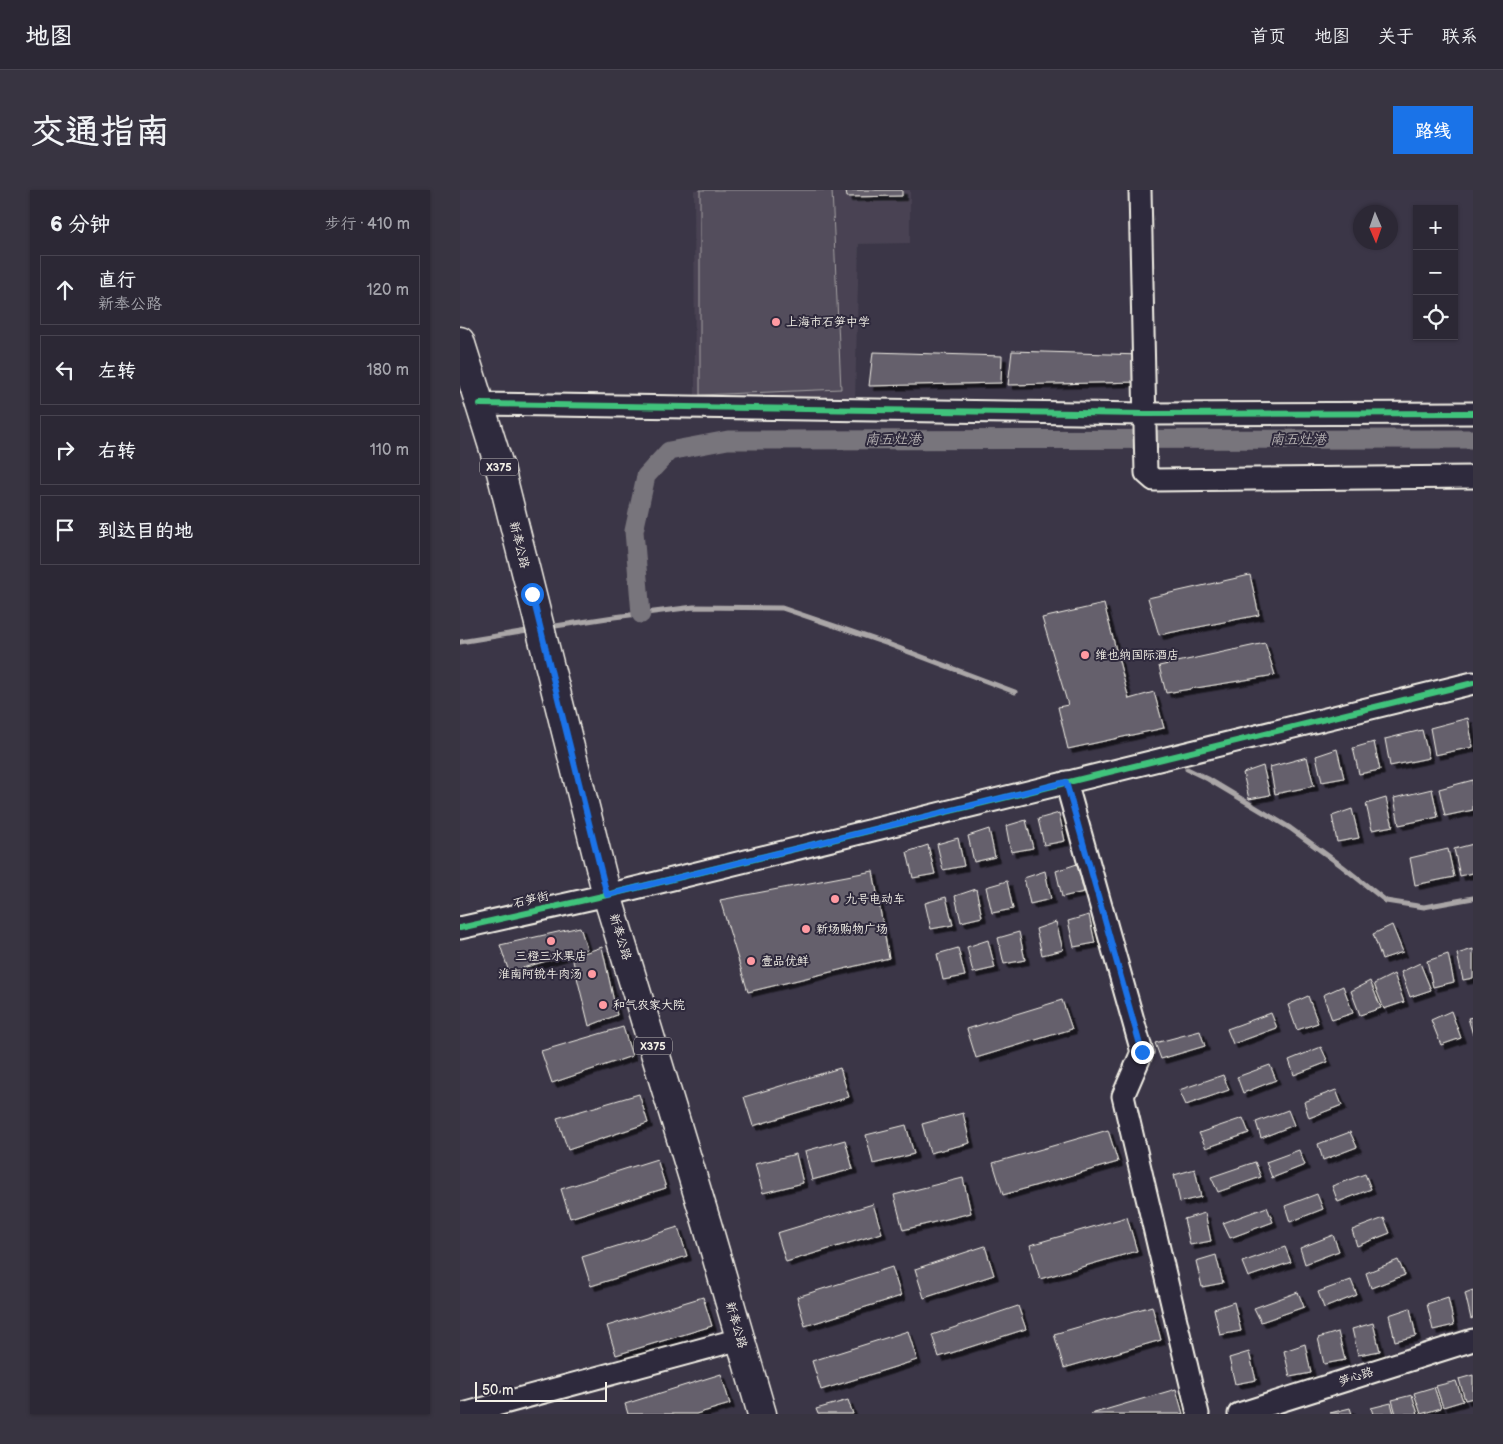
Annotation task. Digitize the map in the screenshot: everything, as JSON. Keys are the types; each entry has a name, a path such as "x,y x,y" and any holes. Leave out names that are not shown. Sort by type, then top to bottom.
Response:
{"main road":[{"name":"新奉公路","path":"460,341 471,393 501,472 607,895 707,1224 762,1414"}],"street":[{"path":"1140,190 1146,473 1154,480 1473,477"},
{"path":"471,393 1145,414 1473,414"},
{"name":"石笋街","path":"460,928 607,895 1473,682"},
{"path":"1066,782 1142,1052 1122,1096 1198,1414"},
{"path":"463,1414 740,1339"},
{"name":"笋心路","path":"1239,1414 1473,1340"}],"shaded area":[{"name":"上海市石笋中学","path":"694,190 910,190 910,243 859,244 855,401 695,400"},
{"name":"上海市石笋中学","path":"700,190 832,190 841,389 700,395"}],"building":[{"path":"846,190 902,190 902,196 847,197"},
{"path":"1012,351 1141,355 1140,382 1008,385"},
{"path":"873,352 1002,356 1001,383 869,386"},
{"path":"1250,575 1259,615 1159,635 1148,598"},
{"name":"维也纳国际酒店","path":"1104,604 1129,699 1154,692 1164,728 1068,749 1058,707 1068,705 1042,618"},
{"path":"1265,643 1275,675 1166,693 1159,666"},
{"path":"1468,718 1473,747 1435,755 1430,728"},
{"path":"1422,730 1429,758 1390,766 1385,739"},
{"path":"1374,742 1380,770 1359,774 1353,748"},
{"path":"1337,749 1344,778 1322,782 1316,756"},
{"path":"1307,757 1314,786 1275,794 1270,767"},
{"path":"1263,766 1270,795 1249,799 1243,773"},
{"path":"1473,780 1473,810 1445,816 1439,789"},
{"path":"1432,789 1438,817 1399,825 1394,798"},
{"path":"1386,798 1393,826 1372,830 1366,804"},
{"path":"1352,809 1359,838 1337,842 1332,816"},
{"path":"1059,813 1065,841 1044,845 1038,819"},
{"path":"1026,820 1033,848 1011,852 1006,826"},
{"path":"989,829 995,857 974,862 968,836"},
{"path":"958,838 964,866 943,870 937,844"},
{"path":"1473,844 1473,873 1460,876 1454,849"},
{"path":"928,845 935,874 913,878 907,852"},
{"path":"1448,849 1454,877 1415,885 1410,858"},
{"path":"1077,864 1084,892 1062,897 1056,871"},
{"name":"新场购物广场","path":"873,871 889,958 748,992 720,900"},
{"path":"1045,871 1051,899 1030,904 1024,878"},
{"path":"1007,881 1013,909 992,913 986,887"},
{"path":"976,889 982,917 961,922 955,896"},
{"path":"946,897 953,925 931,929 925,903"},
{"path":"1089,915 1095,943 1074,947 1068,921"},
{"path":"1056,922 1063,950 1042,955 1036,929"},
{"path":"1392,925 1403,952 1382,959 1373,934"},
{"path":"580,927 587,949 509,972 500,945"},
{"path":"1019,932 1025,960 1004,964 998,938"},
{"path":"988,940 995,968 973,973 967,947"},
{"path":"602,947 617,1015 589,1026 572,957"},
{"path":"958,948 965,976 943,980 937,954"},
{"path":"1473,949 1473,978 1463,980 1457,954"},
{"path":"1448,954 1454,982 1433,987 1427,961"},
{"path":"1420,963 1431,990 1410,997 1401,972"},
{"path":"1394,974 1404,1002 1384,1009 1374,984"},
{"path":"1370,981 1381,1008 1360,1015 1351,991"},
{"path":"1343,986 1353,1013 1332,1020 1323,995"},
{"path":"1308,996 1318,1023 1297,1030 1288,1005"},
{"path":"1062,1000 1072,1029 976,1058 967,1029"},
{"path":"1451,1011 1461,1038 1441,1045 1431,1020"},
{"path":"1271,1013 1277,1028 1233,1044 1227,1029"},
{"path":"1473,1017 1473,1035 1468,1018"},
{"path":"623,1027 632,1056 552,1083 541,1051"},
{"path":"1200,1031 1205,1046 1161,1059 1155,1043"},
{"path":"1321,1047 1328,1062 1294,1075 1289,1060"},
{"path":"1270,1065 1276,1080 1243,1093 1237,1077"},
{"path":"840,1068 849,1097 753,1126 744,1097"},
{"path":"1223,1075 1229,1090 1186,1105 1179,1090"},
{"path":"1336,1090 1342,1105 1309,1118 1304,1102"},
{"path":"639,1094 648,1123 568,1150 557,1118"},
{"path":"1288,1110 1294,1125 1261,1138 1256,1122"},
{"path":"963,1113 970,1143 930,1153 922,1124"},
{"path":"1243,1118 1249,1133 1206,1148 1199,1133"},
{"path":"906,1125 914,1154 873,1164 866,1135"},
{"path":"1108,1130 1118,1162 1003,1195 993,1163"},
{"path":"1350,1132 1357,1147 1323,1160 1318,1144"},
{"path":"845,1140 853,1169 812,1180 805,1151"},
{"path":"1299,1150 1305,1165 1272,1178 1266,1162"},
{"path":"796,1154 803,1183 763,1193 755,1164"},
{"path":"657,1159 666,1188 570,1218 561,1189"},
{"path":"1255,1162 1261,1177 1218,1192 1211,1177"},
{"path":"1195,1169 1201,1197 1180,1202 1174,1175"},
{"path":"1365,1174 1371,1189 1338,1202 1332,1186"},
{"path":"963,1178 971,1213 903,1230 894,1195"},
{"path":"1317,1194 1323,1209 1290,1222 1285,1206"},
{"path":"873,1204 882,1233 786,1262 777,1233"},
{"path":"1267,1207 1273,1222 1230,1238 1223,1223"},
{"path":"1205,1213 1211,1241 1190,1245 1184,1219"},
{"path":"1127,1217 1137,1251 1040,1279 1030,1245"},
{"path":"1384,1218 1390,1233 1357,1246 1352,1230"},
{"path":"678,1227 687,1256 591,1286 582,1257"},
{"path":"1333,1235 1339,1251 1305,1264 1300,1248"},
{"path":"985,1246 994,1275 924,1298 915,1269"},
{"path":"1285,1247 1291,1262 1248,1277 1242,1262"},
{"path":"1216,1255 1223,1283 1202,1287 1196,1261"},
{"path":"1398,1260 1405,1275 1371,1288 1366,1273"},
{"path":"892,1267 901,1296 805,1326 797,1297"},
{"path":"1351,1280 1357,1295 1324,1308 1318,1292"},
{"path":"1473,1290 1473,1318 1471,1319 1465,1293"},
{"path":"1298,1292 1304,1307 1261,1322 1254,1308"},
{"path":"703,1297 712,1326 616,1355 607,1326"},
{"path":"1448,1297 1454,1325 1433,1330 1427,1304"},
{"path":"1234,1302 1241,1331 1220,1335 1214,1309"},
{"path":"1018,1306 1026,1329 939,1357 932,1335"},
{"path":"1152,1306 1161,1340 1064,1368 1054,1334"},
{"path":"1410,1308 1416,1336 1395,1341 1389,1315"},
{"path":"1373,1323 1380,1351 1358,1355 1352,1329"},
{"path":"908,1331 917,1360 821,1390 812,1361"},
{"path":"1338,1332 1345,1360 1324,1364 1318,1338"},
{"path":"1305,1344 1311,1373 1290,1377 1284,1351"},
{"path":"1249,1352 1256,1380 1235,1384 1229,1358"},
{"path":"721,1374 730,1404 696,1414 628,1414 625,1404"},
{"path":"1473,1375 1473,1398 1465,1400 1459,1379"},
{"path":"1456,1381 1463,1401 1443,1407 1436,1386"},
{"path":"1434,1387 1441,1408 1421,1414 1414,1393"},
{"path":"1176,1389 1183,1414 1091,1414"},
{"path":"1412,1395 1418,1414 1396,1414 1392,1400"},
{"path":"848,1400 853,1414 818,1414 816,1409"},
{"path":"1391,1403 1394,1414 1373,1414 1371,1408"},
{"path":"1350,1408 1352,1414 1330,1413"}],"waterway":[{"name":"南五灶港","path":"641,614 634,531 646,476 669,451 728,440 1473,439"},
{"path":"549,627 694,607 782,608 888,644 1015,692"},
{"name":"南五灶港","path":"460,642 533,630"},
{"path":"1187,769 1208,779 1290,828 1386,901 1424,907 1473,898"}],"cycle path":[{"path":"480,404 1145,414 1473,413"},
{"path":"460,928 607,895 1473,683"}],"place":[{"name":"上海市石笋中学","path":"776,322"},
{"name":"维也纳国际酒店","path":"1085,655"},
{"name":"九号电动车","path":"835,899"},
{"name":"新场购物广场","path":"806,929"},
{"name":"三橙三水果店","path":"551,941"},
{"name":"壹品优鲜","path":"751,961"},
{"name":"淮南阿锐牛肉汤","path":"592,974"},
{"name":"和气农家大院","path":"603,1005"}],"route":[{"path":"532,594 607,895 1066,782 1142,1052"}]}
